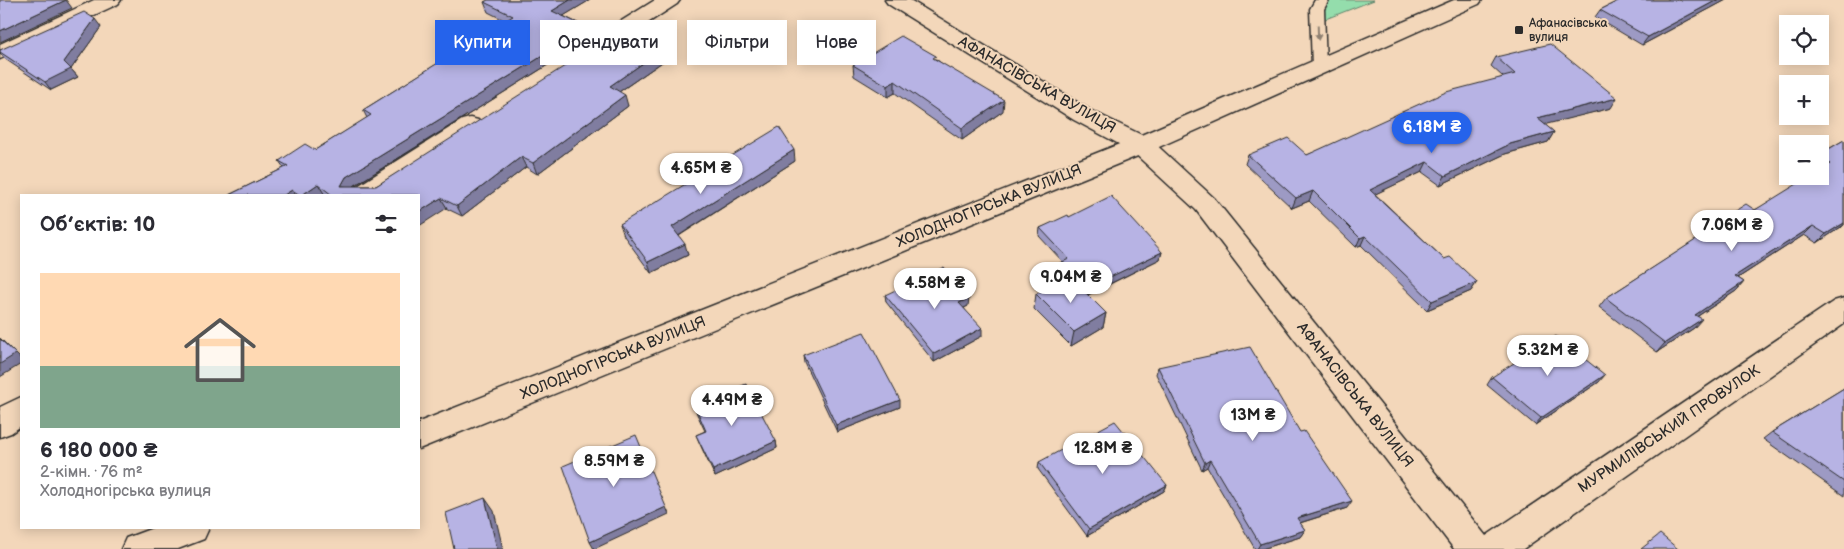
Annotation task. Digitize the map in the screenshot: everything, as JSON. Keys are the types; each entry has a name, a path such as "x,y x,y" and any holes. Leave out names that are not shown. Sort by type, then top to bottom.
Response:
{"street":[{"path":"0,52 111,0"},
{"path":"562,68 670,0"},
{"name":"АФАНАСІВСЬКА ВУЛИЦЯ","path":"895,0 1082,115 1141,145 1177,176 1205,204 1475,549"},
{"name":"ХОЛОДНОГІРСЬКА ВУЛИЦЯ","path":"420,436 1141,145 1472,0"},
{"path":"364,194 487,116"},
{"name":"МУРМИЛІВСЬКИЙ ПРОВУЛОК","path":"1495,549 1844,309"},
{"path":"0,424 20,411"},
{"path":"138,549 189,529"}],"lane":[{"path":"1319,67 1317,9 1322,0"}],"green space":[{"path":"1326,0 1374,0 1323,20"}],"building":[{"path":"0,0 66,0 0,31"},
{"path":"488,0 570,0 552,11 571,20 540,20 540,58 530,64 530,20 507,20 513,16 484,2"},
{"path":"1620,0 1717,0 1648,37 1600,10"},
{"path":"84,12 95,19 64,62 71,69 45,82 0,52 0,50"},
{"path":"901,36 936,56 933,58 1004,100 962,128 895,81 888,86 853,65 876,65 876,51"},
{"path":"1550,44 1617,98 1537,118 1554,132 1510,144 1445,176 1427,162 1370,190 1444,259 1450,257 1477,282 1432,301 1365,236 1360,238 1313,191 1296,198 1248,155 1288,138 1307,155 1446,92 1515,74 1496,57"},
{"path":"435,65 528,65 346,177 341,186 376,186 566,65 640,65 610,86 625,95 533,163 521,157 457,206 441,198 420,211 420,194 331,194 318,184 303,194 298,194 292,190 286,194 231,194 288,166 279,161 305,144 315,150 371,115 363,110"},
{"path":"779,127 794,150 672,227 685,244 648,262 620,224"},
{"path":"1844,140 1844,223 1826,234 1813,226 1735,276 1744,282 1695,315 1702,319 1665,343 1606,298 1711,230 1708,228 1746,204 1755,210 1795,185 1829,185 1829,149"},
{"path":"1111,196 1162,252 1083,290 1068,277 1058,264 1069,259 1040,228 1068,215 1069,217"},
{"path":"944,267 969,298 959,303 982,328 934,354 885,295"},
{"path":"1069,276 1106,313 1074,332 1036,294"},
{"path":"864,332 900,400 836,425 803,355"},
{"path":"1556,336 1605,375 1541,418 1492,377"},
{"path":"0,339 16,354 0,364"},
{"path":"1250,347 1300,432 1304,431 1352,501 1297,518 1305,530 1260,544 1210,460 1205,463 1158,367"},
{"path":"746,384 776,441 713,470 696,435 706,431 695,406"},
{"path":"1844,388 1844,482 1772,432"},
{"path":"1115,421 1167,485 1089,529 1039,462"},
{"path":"636,435 666,507 590,542 563,466"},
{"path":"485,498 497,549 454,549 446,513"},
{"path":"1660,534 1678,549 1641,549"}],"place":[{"name":"Афанасівська вулиця","path":"1519,30"}]}
